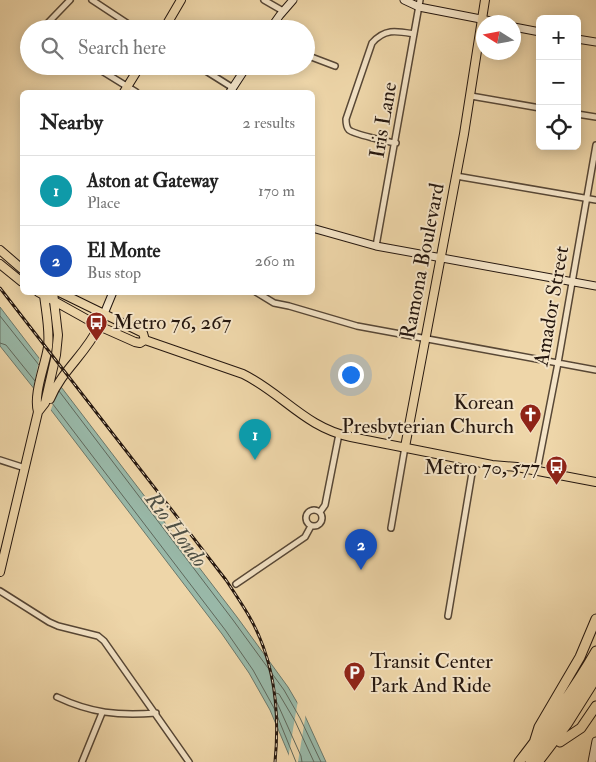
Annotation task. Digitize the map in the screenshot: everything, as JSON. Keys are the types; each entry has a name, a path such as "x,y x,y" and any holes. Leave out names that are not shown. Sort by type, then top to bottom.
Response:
{"highway":[{"path":"534,743 539,727 580,657 596,619"},
{"path":"518,762 534,743 578,681 596,651"},
{"path":"530,762 574,701 596,665"},
{"path":"538,762 567,724 596,678"},
{"path":"545,762 596,690"},
{"path":"560,742 581,728 596,706"}],"main road":[{"path":"169,20 181,0"},
{"name":"Ramona Boulevard","path":"484,15 486,0"},
{"name":"Ramona Boulevard","path":"405,447 477,60"},
{"path":"126,90 135,75"},
{"path":"0,250 20,267"},
{"path":"13,262 20,264"},
{"path":"0,264 20,280"},
{"path":"38,412 36,404 49,336 42,295"},
{"path":"43,295 54,303 135,342 145,340 243,374 258,382 314,423 338,434 474,461 596,482"},
{"path":"45,403 56,355 58,335 53,295"},
{"path":"65,295 143,333 145,340"},
{"path":"0,572 38,412 50,400 59,380 68,368 87,348 99,326"}],"street":[{"path":"51,20 70,0"},
{"path":"92,0 122,20"},
{"path":"264,0 283,11"},
{"path":"276,20 294,0"},
{"path":"404,0 476,18"},
{"name":"Iris Lane","path":"376,246 420,3"},
{"path":"521,28 536,31"},
{"path":"396,143 351,132 346,119 372,43 377,37 389,31 395,30 414,34"},
{"path":"581,40 596,42"},
{"path":"315,58 335,66"},
{"path":"106,75 126,90"},
{"path":"210,75 231,90 241,75"},
{"path":"471,96 536,107"},
{"path":"581,115 596,118"},
{"name":"Amador Street","path":"536,471 558,363 596,145"},
{"path":"456,176 596,200"},
{"path":"315,229 376,246 596,286"},
{"path":"99,326 112,295"},
{"path":"261,295 274,303 356,326 596,370"},
{"path":"311,526 320,524 322,517 320,512 324,505 338,434"},
{"name":"Ramona Boulevard","path":"391,528 405,447"},
{"path":"0,460 26,468"},
{"path":"448,616 474,461"},
{"path":"311,526 306,520 308,513 313,510 320,512"},
{"path":"236,584 305,537 311,526"},
{"path":"0,591 49,622 98,636 108,646 189,762"},
{"path":"57,697 85,709 102,713 156,714"},
{"path":"82,762 102,713"},
{"path":"592,762 596,740"}],"water":[{"path":"0,307 237,617 288,687 305,716 326,762 292,762 270,710 249,673 222,634 0,346"}],"pier":[{"path":"40,355 63,384 50,412 33,391"},
{"path":"298,700 306,713 298,762 289,762 288,759"}],"railway":[{"path":"0,288 226,580 249,616 265,651 274,687 277,724 275,762"}],"place":[{"name":"Metro 76, 267","path":"97,341"},
{"name":"Korean Presbyterian Church","path":"530,433"},
{"name":"Aston at Gateway","path":"255,460"},
{"name":"Metro 70, 577","path":"556,486"},
{"name":"El Monte","path":"361,570"},
{"name":"Transit Center Park And Ride","path":"354,692"}],"water label":[{"name":"Rio Hondo","path":"177,529"}]}
